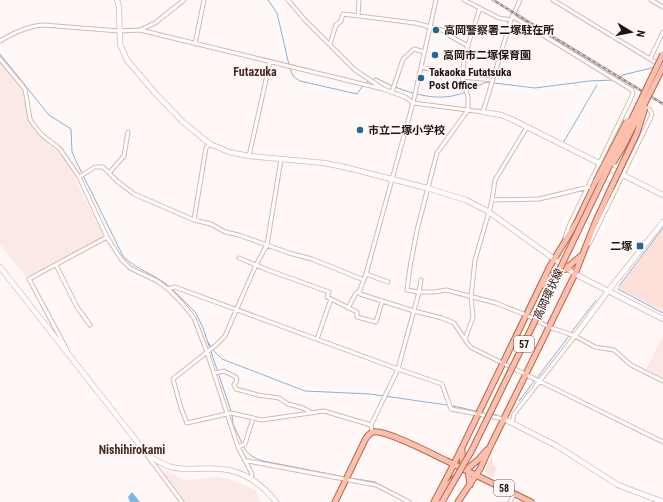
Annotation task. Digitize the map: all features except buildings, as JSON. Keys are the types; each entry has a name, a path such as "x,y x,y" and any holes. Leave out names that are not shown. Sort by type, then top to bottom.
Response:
{"main road":[{"name":"高岡環状線","path":"442,502 472,450 532,327 598,182 663,54"},
{"name":"高岡環状線","path":"598,182 624,147 663,67"},
{"name":"57","path":"477,474 575,274 582,254 611,188 637,133 650,92"},
{"name":"57","path":"454,464 504,364 539,289 598,182"},
{"path":"539,289 560,270 570,266 582,254"},
{"path":"335,502 365,440 372,432 393,437 421,448 477,474 458,502"},
{"path":"435,502 450,483 465,469 478,460 490,446"},
{"path":"462,447 465,469 470,485"},
{"path":"435,502 454,464"},
{"name":"58","path":"477,474 531,502"}],"street":[{"path":"117,0 119,7 119,31 122,52 131,66 183,122 210,144 229,152 248,156 324,163 427,188 466,200 490,212 575,274 663,319"},
{"path":"140,30 155,23 184,0"},
{"path":"195,44 204,0"},
{"path":"288,0 304,19 355,70 383,89"},
{"path":"358,16 359,0"},
{"path":"348,308 356,293 359,292 366,274 413,102 436,0"},
{"path":"464,0 499,18 511,18 632,90 633,94 562,245"},
{"path":"483,112 511,18 519,0"},
{"path":"553,0 663,67"},
{"path":"651,0 663,7"},
{"path":"480,8 465,54 462,77 468,97 468,110 437,153 417,230 407,290 419,292 446,290 496,303 526,315 549,328 575,336 595,346 614,350 631,365 663,381"},
{"path":"330,44 336,26 341,21 343,14 415,22 442,30 468,46"},
{"path":"0,42 20,30 34,25 119,31 140,30 383,89 405,97 413,102 501,115 663,195"},
{"path":"650,59 663,32"},
{"path":"392,92 403,59 414,49 424,52"},
{"path":"0,59 25,89 30,119 33,124 42,135 60,150 79,177 107,237 121,259 130,268 157,281 168,289 194,318 207,352 238,447 252,474 251,479"},
{"path":"248,156 270,62"},
{"path":"421,67 462,77 492,80"},
{"path":"582,254 589,245 652,112 630,100"},
{"path":"465,339 473,317 471,297 475,260 490,212 495,180 527,127"},
{"path":"615,131 639,142"},
{"path":"109,173 124,156 128,132"},
{"path":"194,220 206,148 210,144"},
{"path":"281,159 267,245 256,265 225,336 216,345 173,379 181,408 187,424 232,413 262,420 324,411 371,425"},
{"path":"79,177 95,166 103,167 117,182 134,194 194,220 211,224 225,232 239,234 289,253 312,259 364,280"},
{"path":"492,200 539,199 589,186"},
{"path":"512,423 514,414 663,222"},
{"path":"68,355 65,345 29,279 107,237"},
{"path":"240,258 329,292 327,298 357,312 357,317 376,322 382,302"},
{"path":"56,265 77,307 90,325"},
{"path":"0,267 146,453 182,502"},
{"path":"366,274 388,282"},
{"path":"372,432 371,425 398,369 421,280"},
{"path":"168,289 175,287 442,384 451,409 504,419 557,446 618,485 663,502"},
{"path":"359,292 360,294 382,302 442,318 454,323 472,348 663,442"},
{"path":"317,339 331,299"},
{"path":"214,373 224,371 236,377 237,380 234,385 236,389 258,395 279,398 288,404 303,408 312,413"},
{"path":"238,447 245,444 253,418"},
{"path":"146,453 155,460 170,467 186,470 222,469 234,472 251,479 268,492 276,502"},
{"path":"246,462 248,461 376,485 409,502"},
{"path":"510,502 514,494"}],"shaded area":[{"path":"0,61 24,91 30,123 39,135 64,158 103,234 101,239 26,277 0,245"},
{"path":"663,229 663,311 618,288"},
{"path":"663,336 663,378 646,369"},
{"path":"492,455 493,464 496,469 493,477 487,474 485,470"},
{"path":"168,471 184,480 217,477 230,479 255,490 261,502 185,502 163,474"}],"water":[{"path":"132,492 140,502 130,502 128,497"}],"waterway":[{"path":"268,0 277,13 289,65"},
{"path":"0,54 49,115 71,129 72,152 123,256 134,265 170,287"},
{"path":"617,80 623,75 655,67"},
{"path":"290,68 293,76 300,81 357,94 365,83 376,78 408,92 432,97 454,96 465,92"},
{"path":"468,91 486,82 535,88 589,81 614,80"},
{"path":"563,143 597,85"},
{"path":"619,286 663,228"},
{"path":"172,289 196,313 203,328 231,411"},
{"path":"618,289 663,313"},
{"path":"571,333 596,300"},
{"path":"537,378 569,336"},
{"path":"208,342 222,359 305,391 370,394 447,405"},
{"path":"519,401 535,380"},
{"path":"453,406 476,411"},
{"path":"232,414 233,424 242,443"},
{"path":"491,414 497,415"},
{"path":"243,446 252,456 263,461 345,477"},
{"path":"350,478 375,482 404,498"}],"railway":[{"path":"493,0 663,104"}],"place":[{"name":"高岡警察署二塚駐在所","path":"436,30"},
{"name":"高岡市二塚保育園","path":"435,55"},
{"name":"Takaoka Futatsuka Post Office","path":"421,78"},
{"name":"市立二塚小学校","path":"360,130"},
{"name":"二塚","path":"640,246"}],"district":[{"name":"Futazuka","path":"255,72"},
{"name":"Nishihirokami","path":"132,450"}]}
